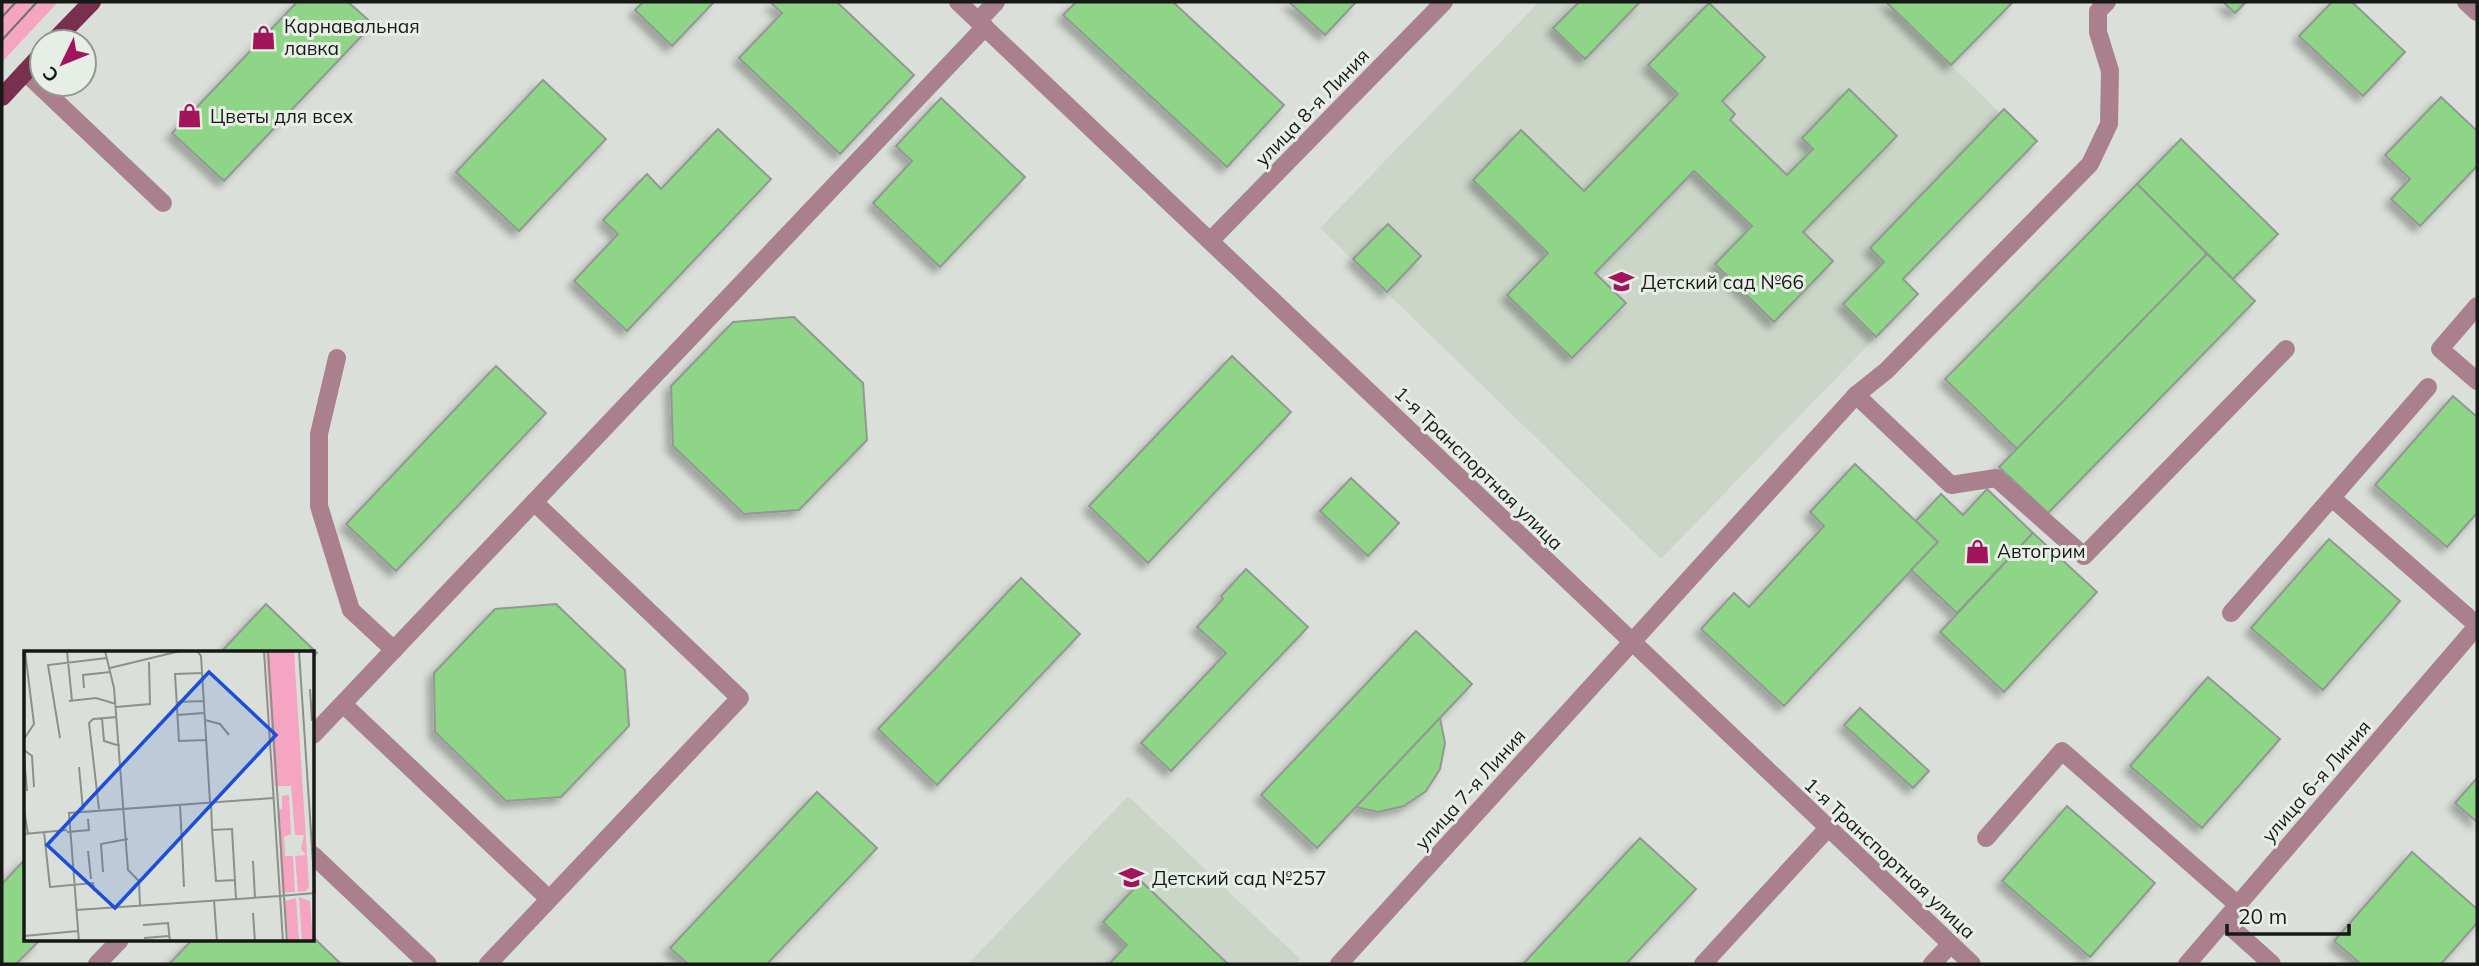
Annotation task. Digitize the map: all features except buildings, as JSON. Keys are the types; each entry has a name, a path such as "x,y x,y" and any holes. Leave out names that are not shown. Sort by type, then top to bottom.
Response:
{"main road":[{"path":"67,28 92,2"},
{"path":"2,97 28,69"}],"street":[{"name":"1-я Транспортная улица","path":"958,2 1972,964"},
{"path":"315,733 981,24 996,2"},
{"name":"улица 8-я Линия","path":"1210,241 1444,2"},
{"name":"улица 7-я Линия","path":"1339,964 1856,395 1886,371 2090,164 2109,124 2110,71 2098,32 2098,11 2107,2"},
{"path":"2466,2 2477,12"},
{"path":"25,72 163,203"},
{"path":"2477,306 2440,349 2477,381"},
{"path":"1856,395 1951,485 1996,478 2084,556 2286,349"},
{"path":"337,358 319,434 319,506 351,610 394,650"},
{"path":"2231,613 2428,387"},
{"path":"2332,498 2477,625"},
{"path":"488,964 740,698 534,502"},
{"name":"улица 6-я Линия","path":"2187,964 2477,625"},
{"path":"343,704 550,899"},
{"path":"1986,838 2062,751 2238,905"},
{"path":"1703,964 1828,828"},
{"path":"315,857 428,964"},
{"path":"2224,921 2273,964"},
{"path":"97,964 118,942"},
{"path":"1932,964 1950,944"}],"shaded area":[{"path":"2,2 58,2 34,28 28,28 28,34 2,62"},
{"name":"Детский сад №66","path":"1539,2 1886,2 2000,113 1870,248 1884,262 1844,305 1876,337 1661,559 1320,228"},
{"name":"Детский сад №257","path":"1128,796 1300,959 1295,964 968,964"}],"tram line":[{"path":"2,17 16,2"},
{"path":"2,40 37,2"}],"place":[{"name":"Карнавальная лавка","path":"264,37"},
{"name":"Цветы для всех","path":"190,116"},
{"name":"Детский сад №66","path":"1621,282"},
{"name":"Автогрим","path":"1977,551"},
{"name":"Детский сад №257","path":"1132,878"}]}
